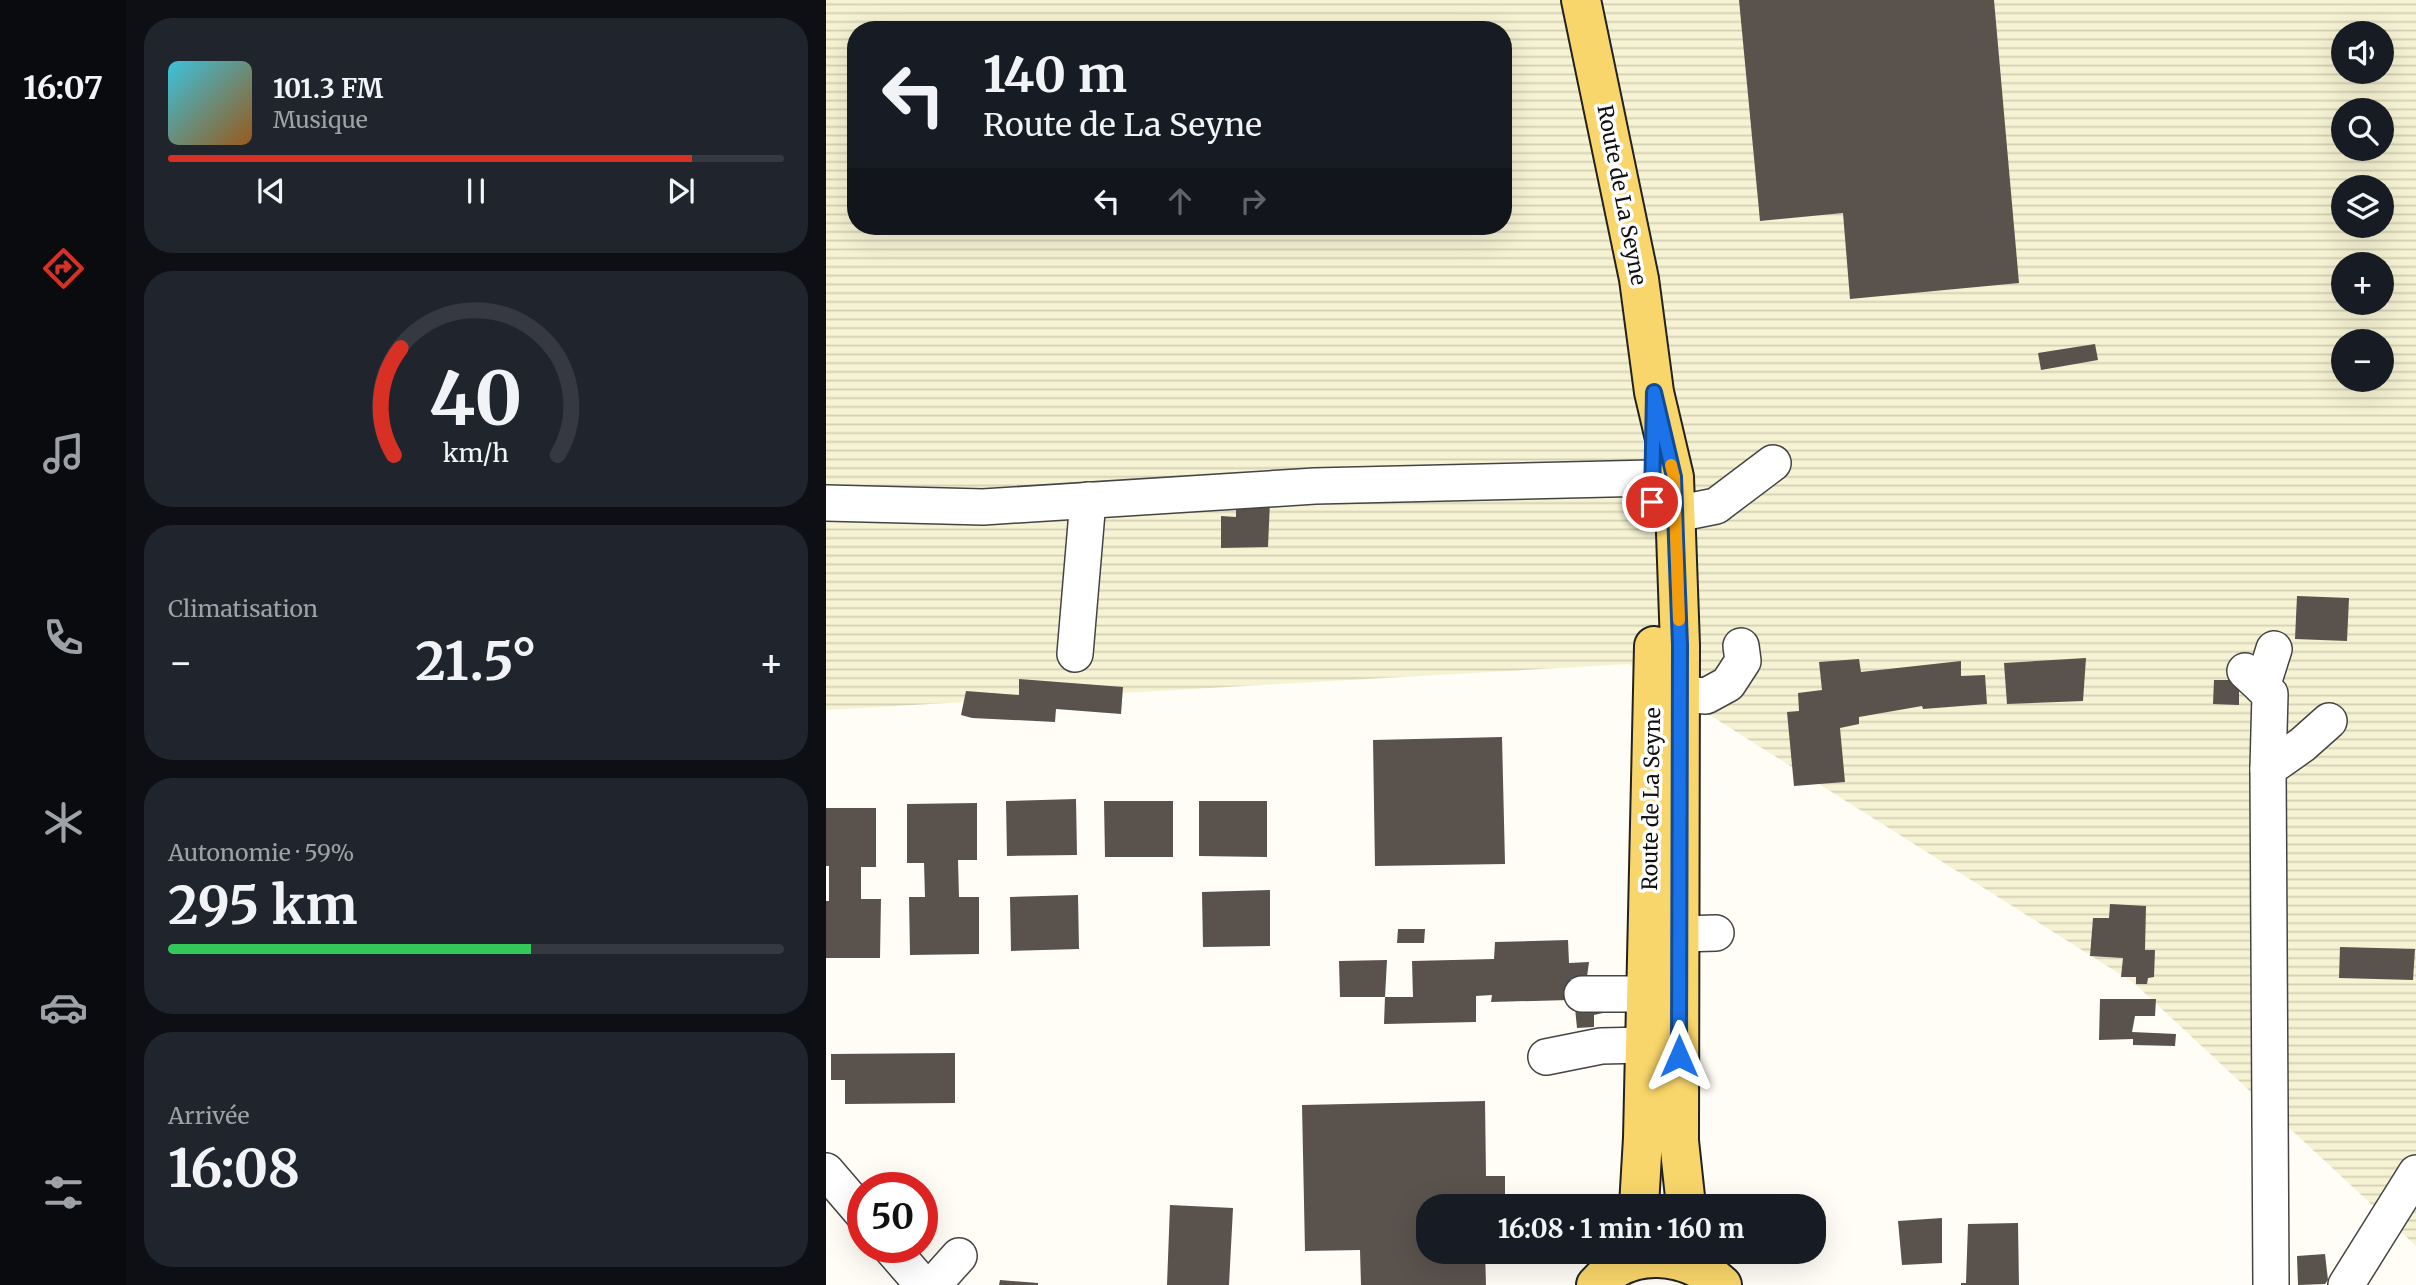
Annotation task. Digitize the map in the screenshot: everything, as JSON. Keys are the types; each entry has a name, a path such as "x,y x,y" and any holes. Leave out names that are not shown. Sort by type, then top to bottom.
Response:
{"main road":[{"name":"Route de La Seyne","path":"1581,0 1639,279 1654,392 1674,477 1680,694 1698,934 1679,1141 1685,1194"},
{"name":"Route de La Seyne","path":"1639,1194 1647,994 1654,651 1651,478 1654,392"},
{"path":"1616,1267 1651,1257 1681,1260 1710,1270"}],"street":[{"path":"1675,514 1716,506 1773,463"},
{"path":"826,503 983,507 1315,486 1651,478"},
{"path":"1075,654 1088,500"},
{"path":"1680,694 1706,696 1728,684 1743,661 1741,646"},
{"path":"2271,1285 2268,769 2270,694 2253,679 2274,649"},
{"path":"2268,769 2302,745 2329,721"},
{"path":"1582,995 1647,994"},
{"path":"1546,1057 1601,1046 1645,1045"},
{"path":"826,1171 847,1195"},
{"path":"2346,1285 2416,1173"},
{"path":"933,1285 959,1256"},
{"path":"904,1263 923,1285"}],"shaded area":[{"path":"826,0 2416,0 2416,1246 2134,983 1629,664 826,710"}],"building":[{"path":"1739,0 1994,0 2019,283 1850,299 1843,213 1760,221"},
{"path":"2095,344 2098,360 2041,370 2038,353"},
{"path":"1270,501 1268,547 1221,548 1221,516 1236,517 1236,502"},
{"path":"2297,596 2349,598 2347,641 2295,639"},
{"path":"2086,658 2083,701 2007,704 2004,663"},
{"path":"1859,659 1861,672 1961,661 1961,676 1985,675 1987,704 1923,709 1922,706 1859,717 1859,724 1840,728 1845,782 1794,786 1787,712 1799,711 1798,693 1822,690 1819,662"},
{"path":"1019,679 1123,687 1121,714 1056,709 1055,722 972,718 961,715 966,691 1019,695"},
{"path":"2214,680 2239,680 2239,705 2213,704"},
{"path":"1502,737 1505,864 1375,866 1373,740"},
{"path":"1076,799 1077,855 1007,856 1006,801"},
{"path":"1104,801 1173,801 1173,857 1105,857"},
{"path":"1199,801 1267,801 1267,857 1199,856"},
{"path":"977,803 977,860 958,860 959,897 979,897 979,954 910,955 909,897 925,897 924,863 907,863 907,804"},
{"path":"826,808 876,808 876,867 861,867 861,899 881,899 880,958 826,958 829,866 826,866"},
{"path":"1270,890 1270,946 1203,947 1202,892"},
{"path":"1078,895 1079,949 1011,951 1010,897"},
{"path":"2110,904 2146,906 2145,950 2155,950 2154,977 2148,978 2147,984 2136,984 2136,977 2121,977 2123,958 2090,956 2093,918 2109,918"},
{"path":"1398,929 1425,929 1424,943 1397,943"},
{"path":"1568,940 1569,963 1589,962 1586,984 1569,1000 1491,1002 1492,995 1476,996 1476,1022 1384,1024 1385,997 1413,997 1412,961 1494,959 1495,942"},
{"path":"2340,947 2415,949 2413,980 2339,978"},
{"path":"1387,960 1385,997 1340,997 1339,961"},
{"path":"2100,999 2156,999 2155,1016 2135,1016 2132,1032 2176,1034 2175,1046 2133,1045 2133,1039 2099,1040"},
{"path":"1603,1007 1603,1013 1594,1015 1594,1027 1577,1028 1575,1008"},
{"path":"955,1053 955,1103 845,1104 845,1080 831,1080 831,1054"},
{"path":"1485,1101 1486,1176 1505,1176 1505,1194 1416,1194 1416,1264 1485,1264 1486,1285 1361,1285 1360,1250 1305,1251 1302,1105"},
{"path":"1170,1205 1233,1208 1229,1285 1167,1285"},
{"path":"1942,1218 1942,1263 1902,1265 1898,1221"},
{"path":"2018,1223 2019,1285 1961,1285 1966,1283 1968,1224"},
{"path":"2325,1254 2328,1280 2325,1284 2298,1285 2297,1256"},
{"path":"1000,1280 1038,1283 1038,1285 999,1285"}],"slow traffic":[{"path":"1671,465 1674,477 1679,620"}],"route":[{"path":"1652,502 1654,392 1674,477 1680,645 1679,1056"}]}
